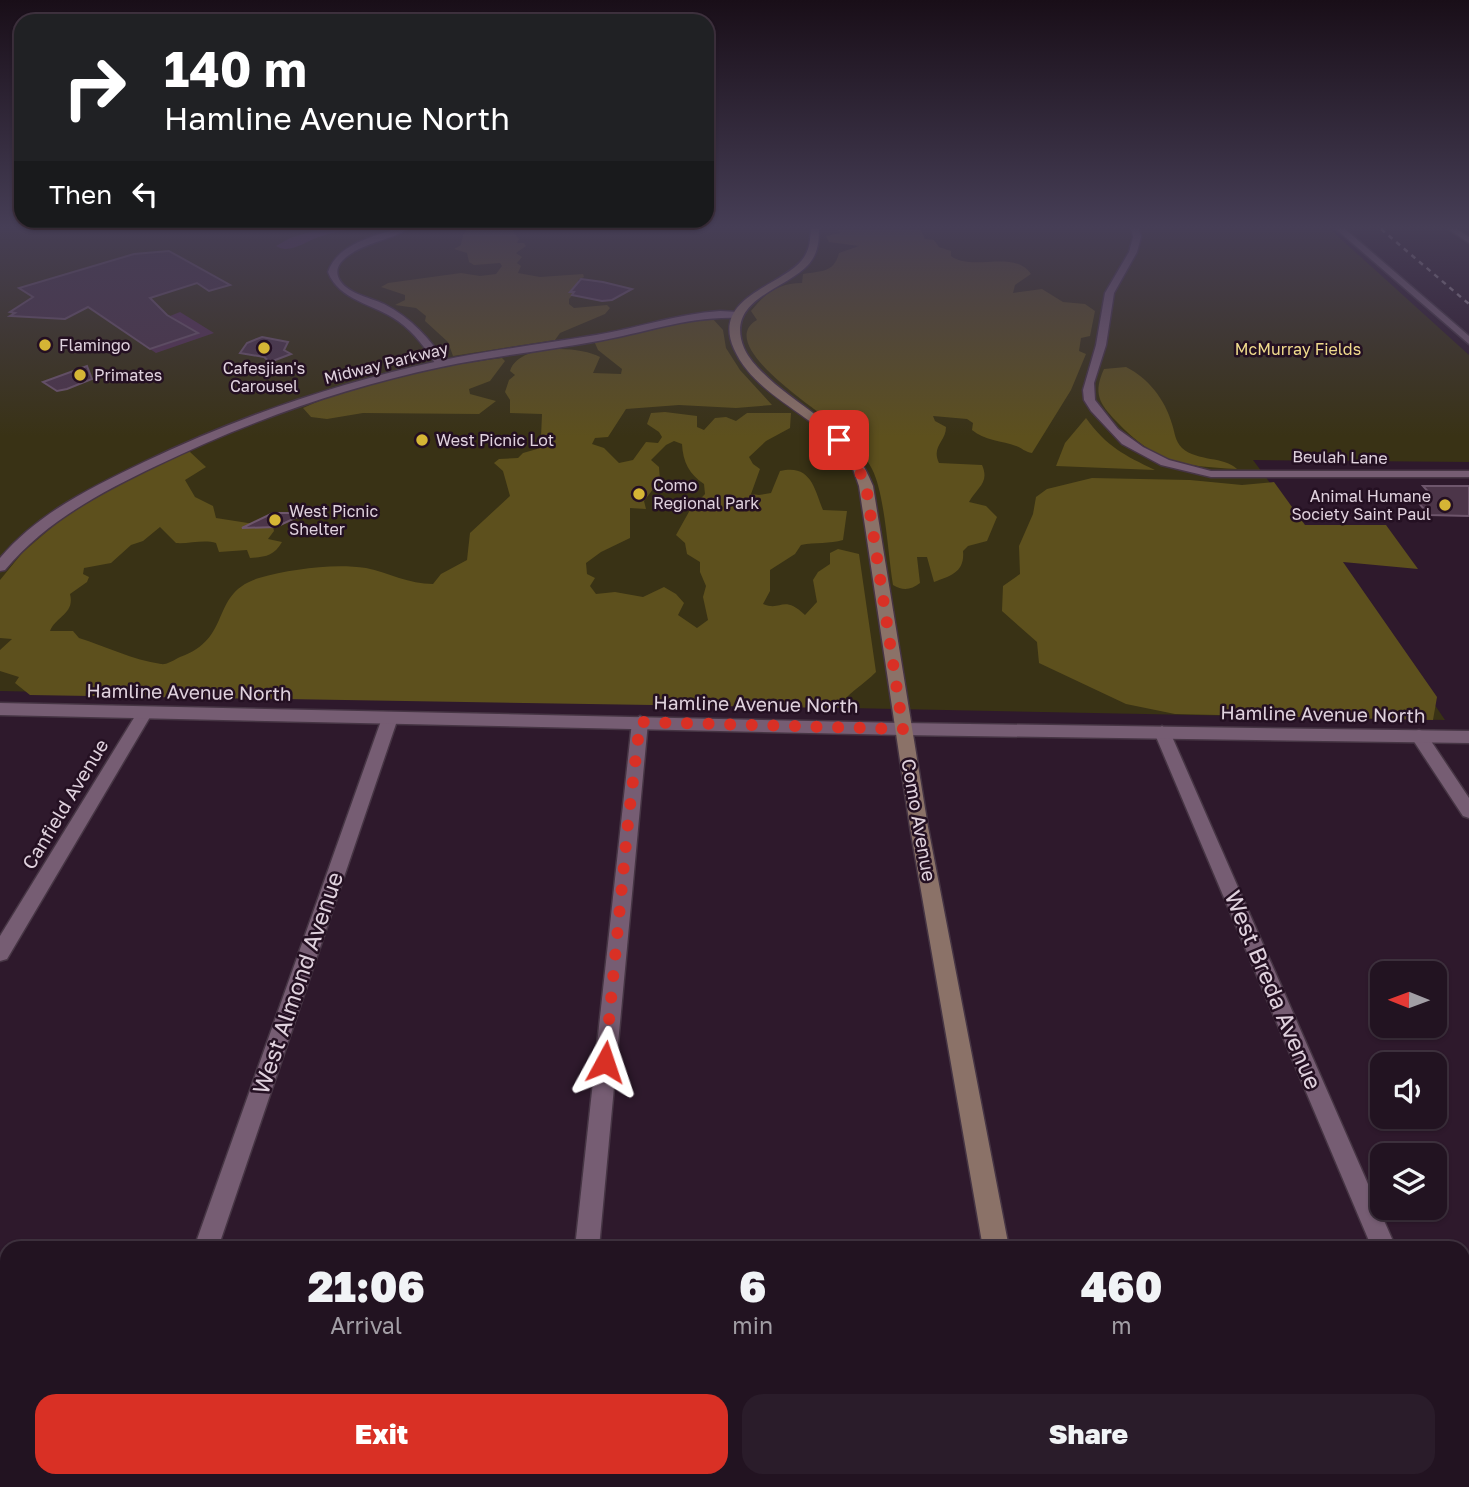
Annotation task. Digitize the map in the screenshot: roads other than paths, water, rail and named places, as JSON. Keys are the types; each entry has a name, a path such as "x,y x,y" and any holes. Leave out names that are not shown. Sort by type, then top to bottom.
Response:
{"main road":[{"path":"738,315 753,298"},
{"name":"Como Avenue","path":"738,315 735,337 746,362 839,440 859,468 868,498 903,729 995,1241"}],"street":[{"path":"364,298 405,322 421,336 441,364"},
{"name":"Beulah Lane","path":"1109,298 1100,351 1088,387 1089,400 1115,432 1140,452 1173,466 1211,474 1469,474"},
{"path":"1420,298 1469,341"},
{"name":"Midway Parkway","path":"0,567 26,538 60,511 94,491 191,443 289,405 441,364 602,337 705,313 738,315"},
{"name":"Hamline Avenue North","path":"0,709 903,729 1469,737"},
{"name":"Canfield Avenue","path":"0,953 145,712"},
{"name":"West Almond Avenue","path":"208,1241 390,718"},
{"path":"588,1241 626,837 640,722"},
{"name":"West Breda Avenue","path":"1162,732 1381,1241"},
{"path":"1419,736 1469,811"}],"railway":[{"path":"1462,298 1469,304"}],"place":[{"name":"Flamingo","path":"45,345"},
{"name":"Cafesjian's Carousel","path":"264,348"},
{"name":"Primates","path":"80,375"},
{"name":"West Picnic Lot","path":"422,440"},
{"name":"Como Regional Park","path":"639,494"},
{"name":"Animal Humane Society Saint Paul","path":"1445,505"},
{"name":"West Picnic Shelter","path":"275,520"}],"park label":[{"name":"McMurray Fields","path":"1298,349"}]}
